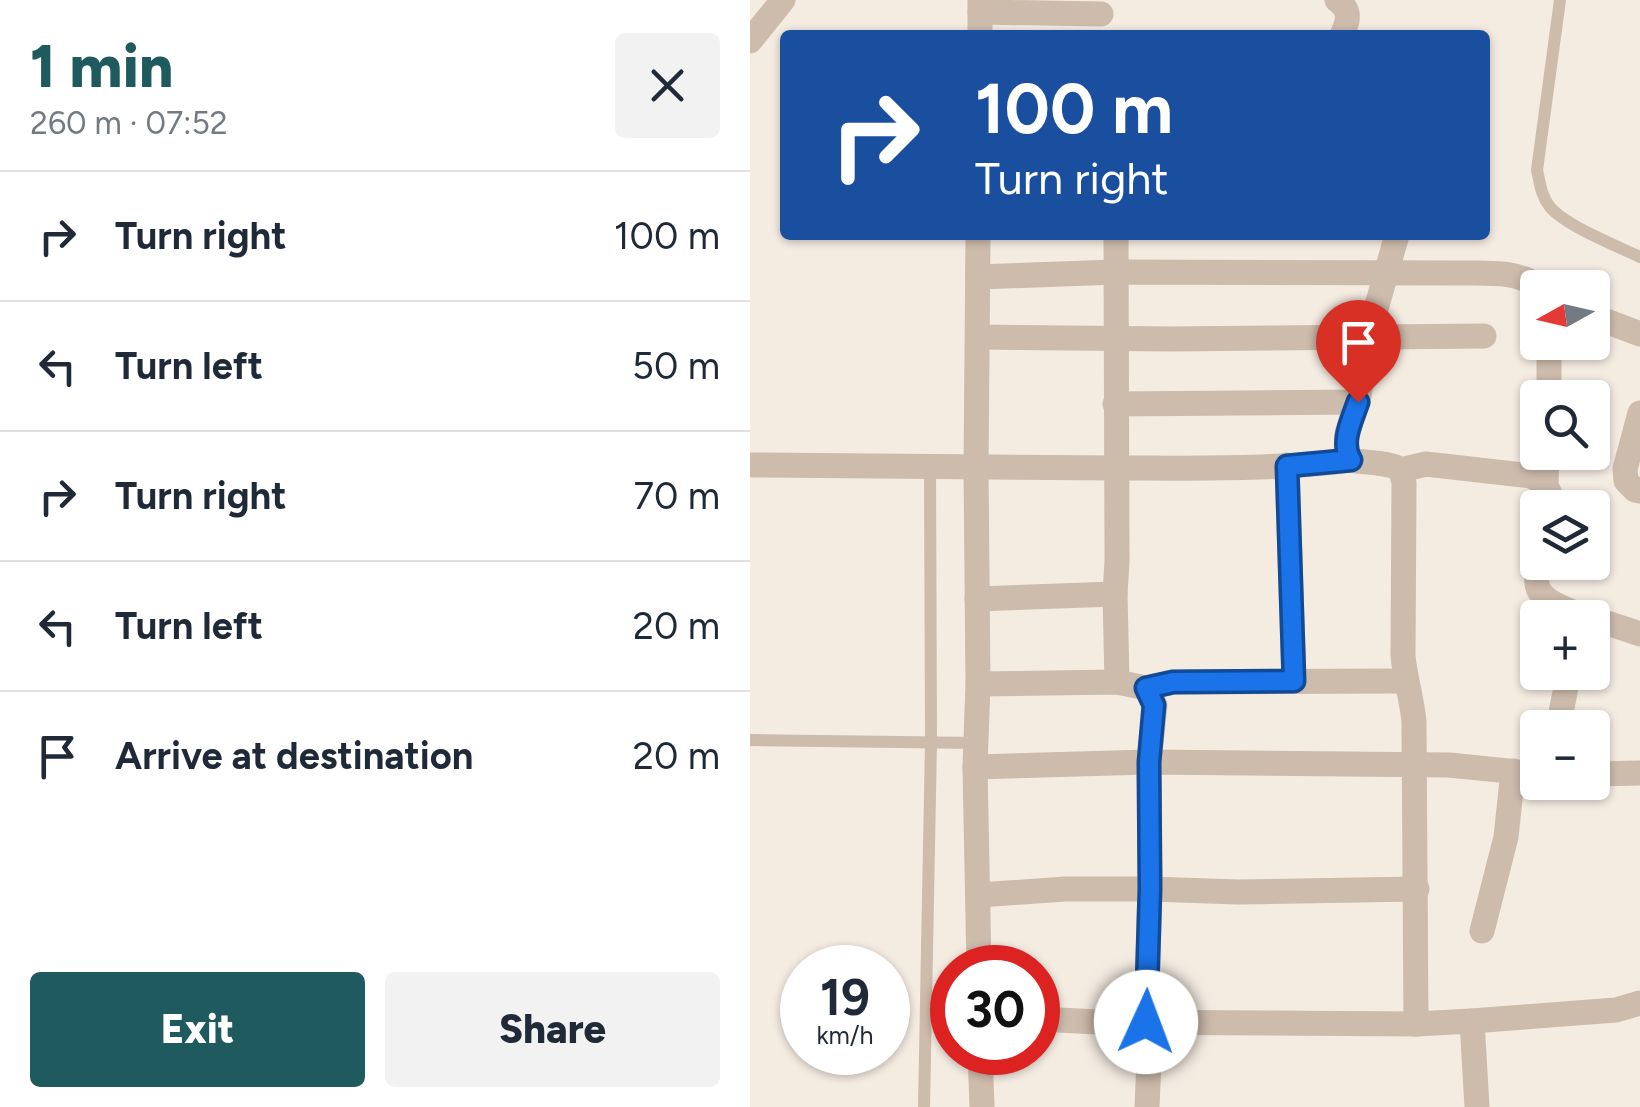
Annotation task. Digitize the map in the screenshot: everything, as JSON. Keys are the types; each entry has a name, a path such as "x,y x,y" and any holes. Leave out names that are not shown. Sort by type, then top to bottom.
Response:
{"street":[{"path":"750,42 783,0"},
{"path":"1337,0 1346,6 1348,14 1343,30"},
{"path":"980,16 1101,14"},
{"path":"978,240 975,755 979,945"},
{"path":"1116,240 1117,682"},
{"path":"1351,460 1346,452 1348,433 1358,402 1368,337 1396,240"},
{"path":"978,277 1116,272 1387,272 1520,277"},
{"path":"1610,323 1640,334"},
{"path":"978,338 1484,336"},
{"path":"1115,404 1358,402"},
{"path":"1640,414 1626,469 1626,481 1640,491"},
{"path":"750,465 1116,468 1287,466 1351,460 1394,464 1401,470 1404,483 1403,656 1414,722 1416,1024"},
{"path":"1401,470 1426,464 1531,476 1543,490"},
{"path":"1287,466 1294,681"},
{"path":"1537,580 1540,593 1549,600"},
{"path":"976,599 1115,594"},
{"path":"1610,625 1640,634"},
{"path":"978,684 1117,682 1146,688 1173,682 1405,680"},
{"path":"1146,688 1154,705 1149,762 1147,1107"},
{"path":"975,755 1149,762 1449,765 1520,772"},
{"path":"1610,774 1640,773"},
{"path":"1482,930 1520,789"},
{"path":"979,895 1064,889 1238,892 1417,889"},
{"path":"1060,1020 1416,1024 1616,1010 1640,1002"},
{"path":"1472,1021 1477,1107"},
{"path":"981,1075 982,1107"}],"lane":[{"path":"1560,0 1538,170 1541,192 1551,208 1565,219 1640,257"},
{"path":"924,1107 930,468"},
{"path":"750,740 930,742 975,755"}],"route":[{"path":"1146,1022 1149,762 1154,705 1146,688 1173,682 1294,681 1287,466 1351,460 1346,452 1348,433 1358,402"}]}
